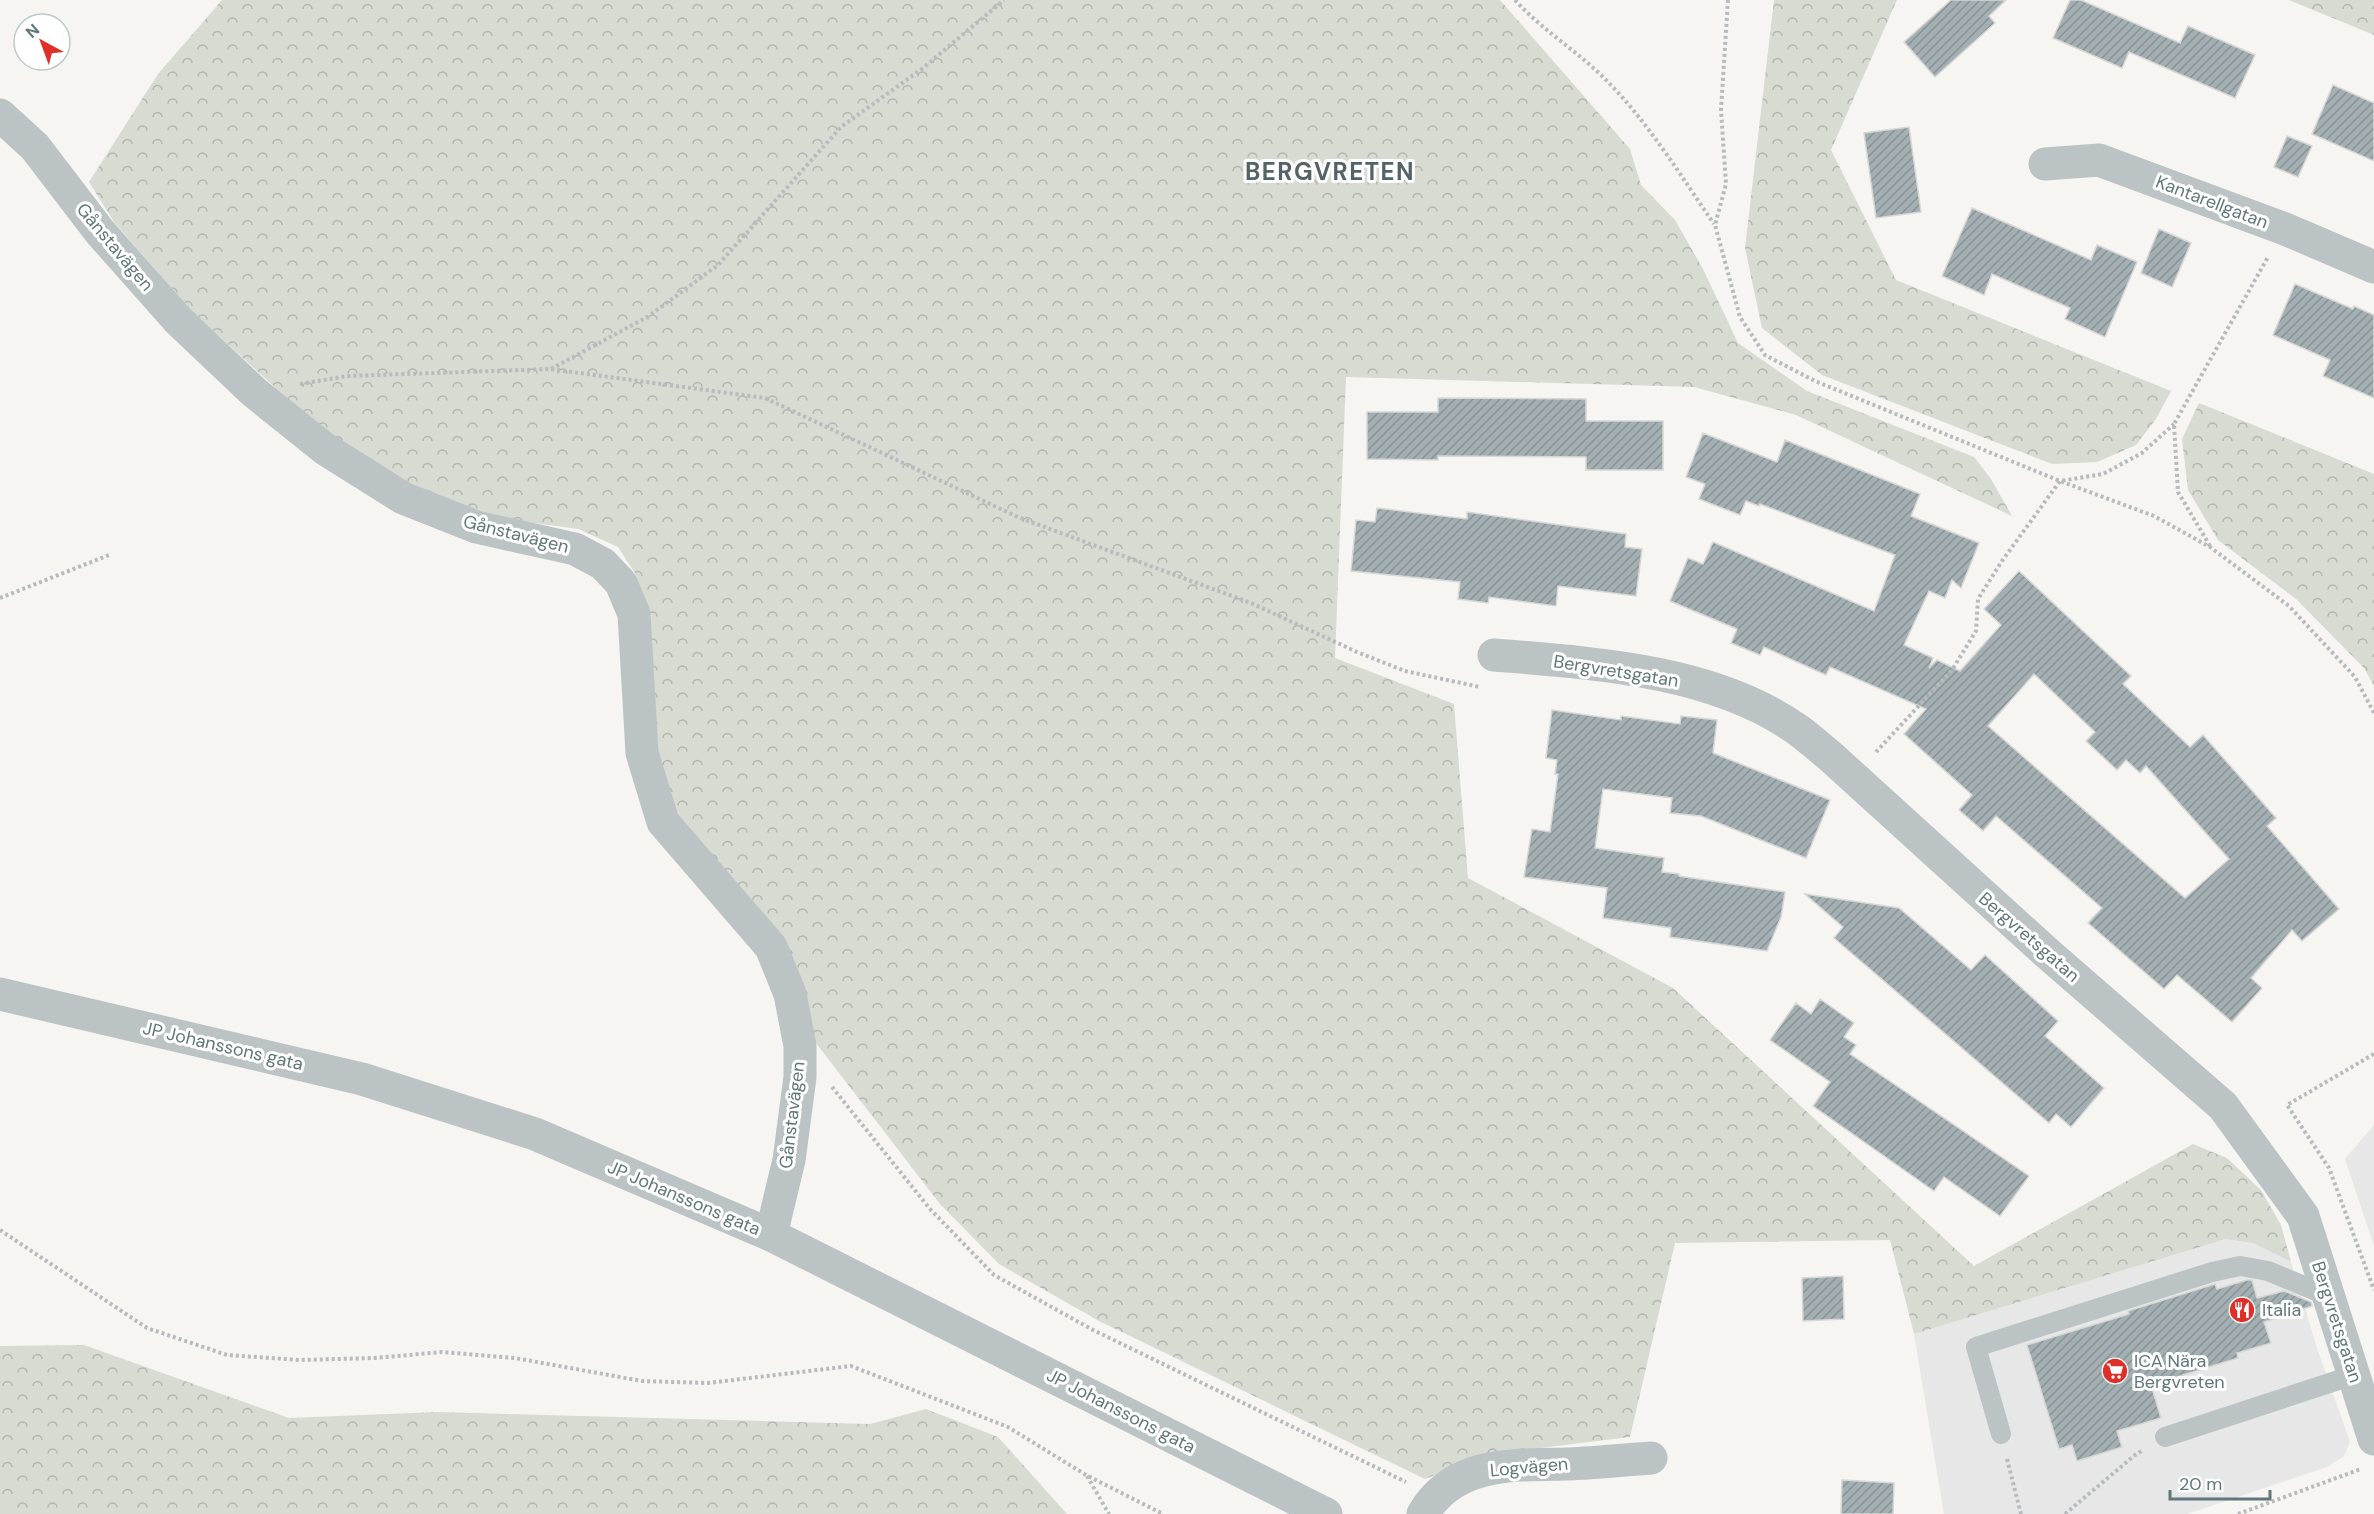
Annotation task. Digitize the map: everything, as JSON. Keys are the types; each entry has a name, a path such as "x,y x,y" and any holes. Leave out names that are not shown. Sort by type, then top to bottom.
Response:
{"street":[{"name":"Gånstavägen","path":"0,115 35,147 100,232 178,321 254,392 325,449 403,498 476,527 574,549 603,564 621,583 634,614 642,753 663,822 771,947 790,994 800,1047 800,1077 789,1161 771,1234"},
{"name":"Kantarellgatan","path":"2045,164 2099,160 2284,229 2374,267"},
{"name":"Bergvretsgatan","path":"1494,655 1588,662 1673,678 1756,706 1797,729 1830,756 1852,779 2047,953 2223,1106 2303,1216 2354,1376 2369,1454"},
{"name":"JP Johanssons gata","path":"0,994 362,1079 535,1134 771,1234 1326,1514"},
{"name":"Logvägen","path":"1429,1505 1450,1484 1473,1472 1511,1465 1651,1458"}],"lane":[{"path":"2001,1434 1976,1347 2212,1272 2240,1266 2268,1271 2328,1296"},
{"path":"2165,1437 2354,1376"}],"path":[{"path":"550,369 649,316 718,265 841,127 923,68 1004,0"},
{"path":"1515,0 1528,15 1605,78 1650,132 1715,225 1740,317 1765,355 1815,381 2060,481 2154,516 2210,547 2289,606 2355,677 2374,713"},
{"path":"1715,225 1726,184 1721,110 1728,0"},
{"path":"1852,779 1899,725 1952,670 1976,631 1978,599 2002,561 2060,481 2103,474 2142,453 2174,423 2284,229"},
{"path":"254,392 348,376 550,369 765,398 1020,518 1251,603 1357,652 1405,671 1460,684 1490,688"},
{"path":"2174,423 2178,492 2210,547"},
{"path":"0,598 109,555"},
{"path":"800,1047 930,1209 994,1275 1093,1330 1429,1505"},
{"path":"2374,1054 2287,1105 2329,1168 2374,1290"},
{"path":"0,1230 147,1328 227,1355 300,1360 375,1358 442,1352 515,1358 642,1381 708,1383 851,1366 1008,1427 1086,1475 1163,1514"},
{"path":"2001,1434 2021,1514"},
{"path":"2065,1514 2135,1455 2165,1437"},
{"path":"2238,1514 2369,1454"},
{"path":"1086,1475 1109,1514"}],"shaded area":[{"path":"2374,1125 2374,1246 2345,1159"},
{"path":"2226,1239 2253,1243 2291,1262 2317,1348 2350,1442 2344,1456 2327,1467 2187,1514 1944,1514 1914,1334"}],"green space":[{"path":"222,0 1500,0 1630,149 1641,185 1675,220 1703,269 1738,343 1807,391 1974,457 1991,479 2012,516 1796,415 1694,387 1346,377 1335,658 1454,704 1468,878 1673,988 1974,1266 2193,1144 2227,1158 2261,1190 2281,1225 2291,1262 2253,1243 2226,1239 1914,1334 1890,1240 1675,1243 1630,1437 1507,1452 1467,1463 1425,1479 1099,1321 999,1264 940,1204 809,1034 674,816 657,754 649,622 635,573 618,547 578,529 483,516 412,486 332,440 191,310 114,222 89,182 158,74"},
{"path":"1774,0 1897,0 1831,150 1896,280 2171,391 2156,419 2136,445 2097,462 2052,464 1822,375 1762,328 1745,248"},
{"path":"2289,0 2374,0 2374,35"},
{"path":"2199,403 2374,474 2374,686 2364,668 2296,599 2218,540 2188,490 2182,439"},
{"path":"84,1345 289,1418 437,1412 870,1424 926,1409 998,1437 1067,1514 0,1514 0,1346"}],"building":[{"path":"1951,0 2006,0 1989,16 1995,23 1935,77 1904,42"},
{"path":"2070,0 2081,0 2180,43 2188,26 2255,55 2235,98 2129,52 2122,68 2053,38"},
{"path":"2333,85 2374,103 2374,161 2312,134"},
{"path":"1909,127 1921,212 1876,218 1864,133"},
{"path":"2287,136 2312,146 2298,177 2274,167"},
{"path":"1972,208 2091,260 2097,245 2137,262 2105,337 2065,319 2070,308 1992,274 1984,295 1942,276"},
{"path":"2159,229 2191,243 2172,287 2141,273"},
{"path":"2295,284 2353,309 2354,306 2374,315 2374,398 2323,376 2330,360 2273,335"},
{"path":"1438,398 1586,399 1586,421 1663,421 1663,470 1586,470 1586,457 1438,456 1438,460 1367,459 1367,412 1438,412"},
{"path":"1703,433 1777,462 1785,440 1920,494 1911,516 1979,543 1961,588 1952,580 1945,598 1929,591 1904,645 1933,658 1929,668 1937,660 1960,671 2001,625 1984,609 2019,571 2131,676 2123,684 2190,747 2203,735 2276,818 2267,826 2339,909 2302,941 2292,930 2251,978 2262,988 2232,1022 2177,975 2164,989 2088,923 2102,908 1996,816 1983,831 1959,810 1972,795 1904,734 1926,709 1830,667 1826,675 1764,647 1760,655 1731,643 1737,629 1670,601 1688,558 1703,564 1713,542 1874,611 1895,555 1760,504 1759,506 1746,501 1740,515 1699,499 1705,484 1686,477","holes":["2034,674 2095,732 2086,741 2117,770 2126,760 2140,773 2146,766 2229,859 2185,898 1988,726"]},
{"path":"1377,508 1467,519 1467,512 1626,534 1625,547 1642,549 1636,596 1558,586 1556,606 1489,597 1488,603 1458,599 1460,582 1351,571 1356,520 1375,522"},
{"path":"1552,710 1621,720 1621,716 1680,724 1681,716 1717,720 1713,753 1830,800 1806,858 1701,816 1670,813 1672,798 1603,789 1595,848 1664,858 1662,872 1679,874 1679,876 1785,892 1781,917 1767,951 1670,937 1671,928 1603,918 1607,888 1524,877 1532,829 1550,832 1558,774 1555,774 1557,760 1546,758"},
{"path":"1805,894 1899,908 1971,970 1985,955 2058,1021 2045,1036 2104,1088 2071,1127 2056,1114 2049,1123 1834,938 1843,927"},
{"path":"1820,999 1854,1023 1844,1037 1856,1045 1850,1054 2029,1176 2000,1216 1944,1177 1934,1191 1813,1106 1830,1082 1770,1040 1796,1003 1811,1014"},
{"path":"1843,1276 1844,1319 1803,1321 1802,1278"},
{"name":"ICA Nära Bergvreten","path":"2252,1280 2257,1298 2284,1291 2311,1302 2312,1306 2264,1322 2271,1343 2237,1353 2238,1358 2151,1385 2161,1418 2117,1431 2122,1447 2077,1461 2072,1445 2059,1449 2027,1345 2129,1314 2128,1311 2215,1284 2217,1289"},
{"path":"1842,1480 1894,1483 1893,1514 1841,1514"}],"place":[{"name":"Italia","path":"2242,1310"},
{"name":"ICA Nära Bergvreten","path":"2115,1371"}],"district":[{"name":"BERGVRETEN","path":"1330,172"}]}
